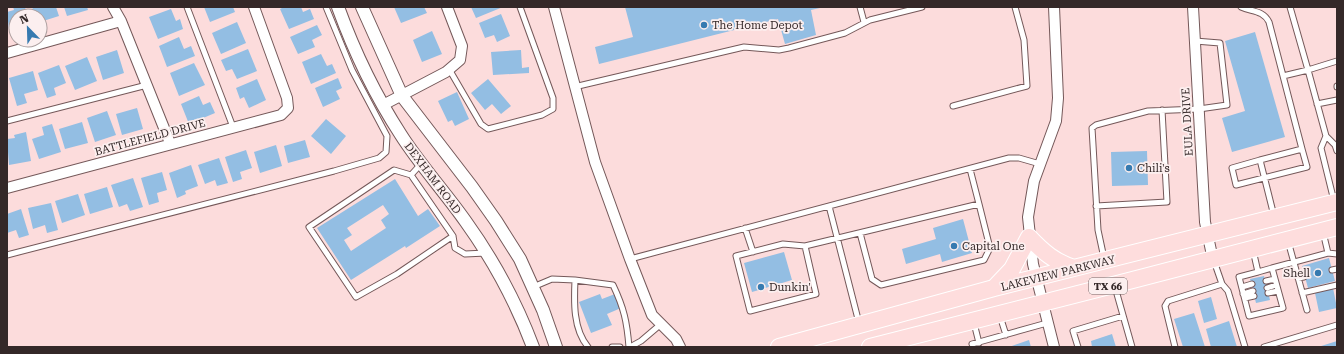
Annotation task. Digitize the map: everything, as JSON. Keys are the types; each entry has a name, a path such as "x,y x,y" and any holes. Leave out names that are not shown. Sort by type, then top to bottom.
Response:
{"main road":[{"name":"LAKEVIEW PARKWAY","path":"780,347 994,288 1336,204"},
{"name":"TX 66","path":"870,347 1041,302 1214,260 1330,229"},
{"path":"994,288 1012,269 1029,237 1052,259 1074,268"},
{"path":"860,326 865,347"}],"street":[{"path":"112,7 121,21 170,143"},
{"name":"BATTLEFIELD DRIVE","path":"7,188 281,114 288,108 287,98 254,7"},
{"name":"DEXHAM ROAD","path":"338,7 365,70 383,105 421,164 466,222 487,253 519,311 533,347"},
{"path":"362,7 402,96 496,221 520,259 533,287 556,347"},
{"path":"383,105 449,69 460,60 462,46 446,7"},
{"path":"554,7 574,88 595,162 648,308 676,339 680,347"},
{"path":"1054,7 1058,98 1056,121 1034,180 1028,217 1029,237 1036,278 1041,302 1054,347"},
{"name":"EULA DRIVE","path":"1193,7 1205,222 1207,236 1214,260"},
{"path":"7,53 121,21"}],"lane":[{"path":"187,7 233,127"},
{"path":"7,255 334,171 379,158 386,152 387,136 352,70 326,7"},
{"path":"449,69 481,124 488,129 542,115 553,109 553,98 520,7"},
{"path":"860,7 864,22"},
{"path":"574,88 744,47 779,50 789,48 845,33 864,22 922,7"},
{"path":"953,106 1027,86 1024,40 1015,7"},
{"path":"1241,7 1260,12 1266,16 1269,22 1307,167 1236,185 1232,168 1302,149"},
{"path":"1291,7 1326,136 1335,145 1337,151"},
{"path":"1105,261 1098,230 1092,128 1096,125 1148,111 1199,109 1227,105 1220,43 1195,41"},
{"path":"1283,76 1337,62"},
{"path":"7,121 147,86"},
{"path":"1317,104 1337,100"},
{"path":"1096,206 1167,202 1162,110"},
{"path":"1326,136 1322,148 1336,204"},
{"path":"630,259 1009,158 1025,159 1040,164"},
{"path":"1260,160 1274,219"},
{"path":"411,175 421,164"},
{"path":"860,233 872,278 881,285 984,260 990,248 970,169"},
{"path":"453,236 397,274 356,297 309,227 394,170 411,175 453,236 454,248 465,254 487,253"},
{"path":"805,246 816,294 750,311 736,256 783,244 805,246 979,204"},
{"path":"829,206 860,326"},
{"path":"745,228 753,252"},
{"path":"1328,253 1330,229"},
{"path":"1288,240 1307,310"},
{"path":"1253,249 1258,272"},
{"path":"1272,268 1282,308 1249,316 1239,277 1293,262 1328,253 1337,254"},
{"path":"1214,260 1222,284 1228,291 1245,347"},
{"path":"1298,278 1304,277"},
{"path":"533,287 552,279 575,280 613,285 621,302 626,318 630,347 641,342 661,324"},
{"path":"1266,281 1274,279"},
{"path":"575,280 575,316 584,343 588,347"},
{"path":"1114,284 1132,347"},
{"path":"1175,347 1166,306 1168,301 1222,284"},
{"path":"1242,287 1252,284"},
{"path":"1302,293 1337,285"},
{"path":"1268,290 1277,288"},
{"path":"1244,296 1254,294"},
{"path":"1000,313 1006,335"},
{"path":"1078,347 1073,331 1123,316"},
{"path":"973,320 979,343"},
{"path":"972,344 1047,323"},
{"path":"1264,347 1337,325"},
{"path":"612,347 620,347"}],"building":[{"path":"13,7 25,8 13,8"},
{"path":"56,7 59,16 48,19 48,8 32,8"},
{"path":"64,7 87,7 88,10 67,16"},
{"path":"204,7 233,7 235,12 210,22"},
{"path":"284,7 301,7 303,12 310,9 314,19 289,29 280,9"},
{"path":"394,7 424,7 427,13 401,23"},
{"path":"471,7 503,7 476,18"},
{"name":"The Home Depot","path":"625,7 820,8 811,10 816,35 785,44 778,19 599,64 595,47 633,37"},
{"path":"171,9 176,21 180,19 183,29 158,39 149,17"},
{"path":"501,14 510,36 497,42 494,35 485,38 479,23"},
{"path":"237,22 246,43 221,54 212,33"},
{"path":"317,25 322,35 312,40 315,47 298,54 290,37"},
{"path":"432,31 442,54 422,62 413,40"},
{"path":"1255,32 1285,137 1232,152 1222,118 1245,111 1225,41"},
{"path":"179,37 184,49 191,46 195,56 167,67 159,46"},
{"path":"248,49 257,71 237,79 232,69 226,71 221,60"},
{"path":"117,50 124,73 103,80 96,57"},
{"path":"521,50 522,68 529,67 529,73 493,75 491,52"},
{"path":"321,54 327,66 332,64 336,73 311,84 302,62"},
{"path":"87,57 97,81 75,90 65,66"},
{"path":"194,63 205,85 179,96 170,73"},
{"path":"59,65 66,83 54,88 56,95 47,98 38,73"},
{"path":"33,71 38,90 24,94 27,103 17,106 9,78"},
{"path":"338,78 342,88 336,91 340,99 323,107 315,88"},
{"path":"257,79 266,100 249,108 244,97 240,99 236,88"},
{"path":"488,79 511,106 501,114 492,104 485,110 471,93"},
{"path":"457,92 469,119 455,126 452,120 448,122 438,101"},
{"path":"199,96 203,105 210,102 215,113 189,124 181,104"},
{"path":"137,108 143,129 122,135 116,114"},
{"path":"107,111 116,135 95,142 87,118"},
{"path":"326,119 346,136 331,154 311,136"},
{"path":"82,122 88,143 65,149 59,129"},
{"path":"52,124 61,152 39,159 32,139 44,135 42,127"},
{"path":"26,132 31,161 9,165 7,139 15,138 14,135"},
{"path":"305,140 310,157 288,163 284,146"},
{"path":"276,145 282,166 260,173 254,152"},
{"path":"246,150 252,168 240,172 242,179 233,182 225,157"},
{"name":"Chili's","path":"1147,151 1148,185 1112,186 1111,152"},
{"path":"219,158 228,183 217,186 215,180 205,184 198,165"},
{"path":"191,165 198,186 185,191 186,194 177,198 169,173"},
{"path":"162,172 167,190 157,193 159,202 149,205 141,178"},
{"path":"133,178 143,207 130,211 127,204 119,207 111,185"},
{"path":"395,179 418,216 428,209 440,226 351,280 317,228","holes":["383,205 389,214 381,220 386,228 351,251 344,240 352,235 347,228"]},
{"path":"107,187 113,207 90,214 84,194"},
{"path":"78,194 85,215 62,223 55,201"},
{"path":"51,203 58,230 47,233 45,225 33,229 28,208"},
{"path":"21,209 29,235 19,238 16,230 7,233 7,214"},
{"name":"Capital One","path":"963,219 972,253 942,262 940,254 906,264 902,249 936,239 933,228"},
{"path":"784,252 792,280 752,292 744,263"},
{"name":"Shell","path":"1329,258 1335,281 1308,288 1302,266"},
{"path":"1264,276 1270,300 1256,303 1250,279"},
{"path":"1333,288 1337,308 1319,312 1315,293"},
{"path":"600,294 602,299 615,294 621,308 607,314 612,325 591,333 579,302"},
{"path":"1211,297 1217,319 1204,323 1198,301"},
{"path":"1194,313 1205,347 1183,347 1174,319"},
{"path":"1229,321 1237,347 1211,347 1206,329"},
{"path":"1112,334 1116,347 1092,347 1091,341"},
{"path":"1029,340 1031,347 1009,347"},
{"path":"1337,341 1337,347 1318,347"}],"place":[{"name":"The Home Depot","path":"704,25"},
{"name":"Chili's","path":"1129,168"},
{"name":"Capital One","path":"954,246"},
{"name":"Shell","path":"1318,273"},
{"name":"Dunkin'","path":"761,287"}]}
